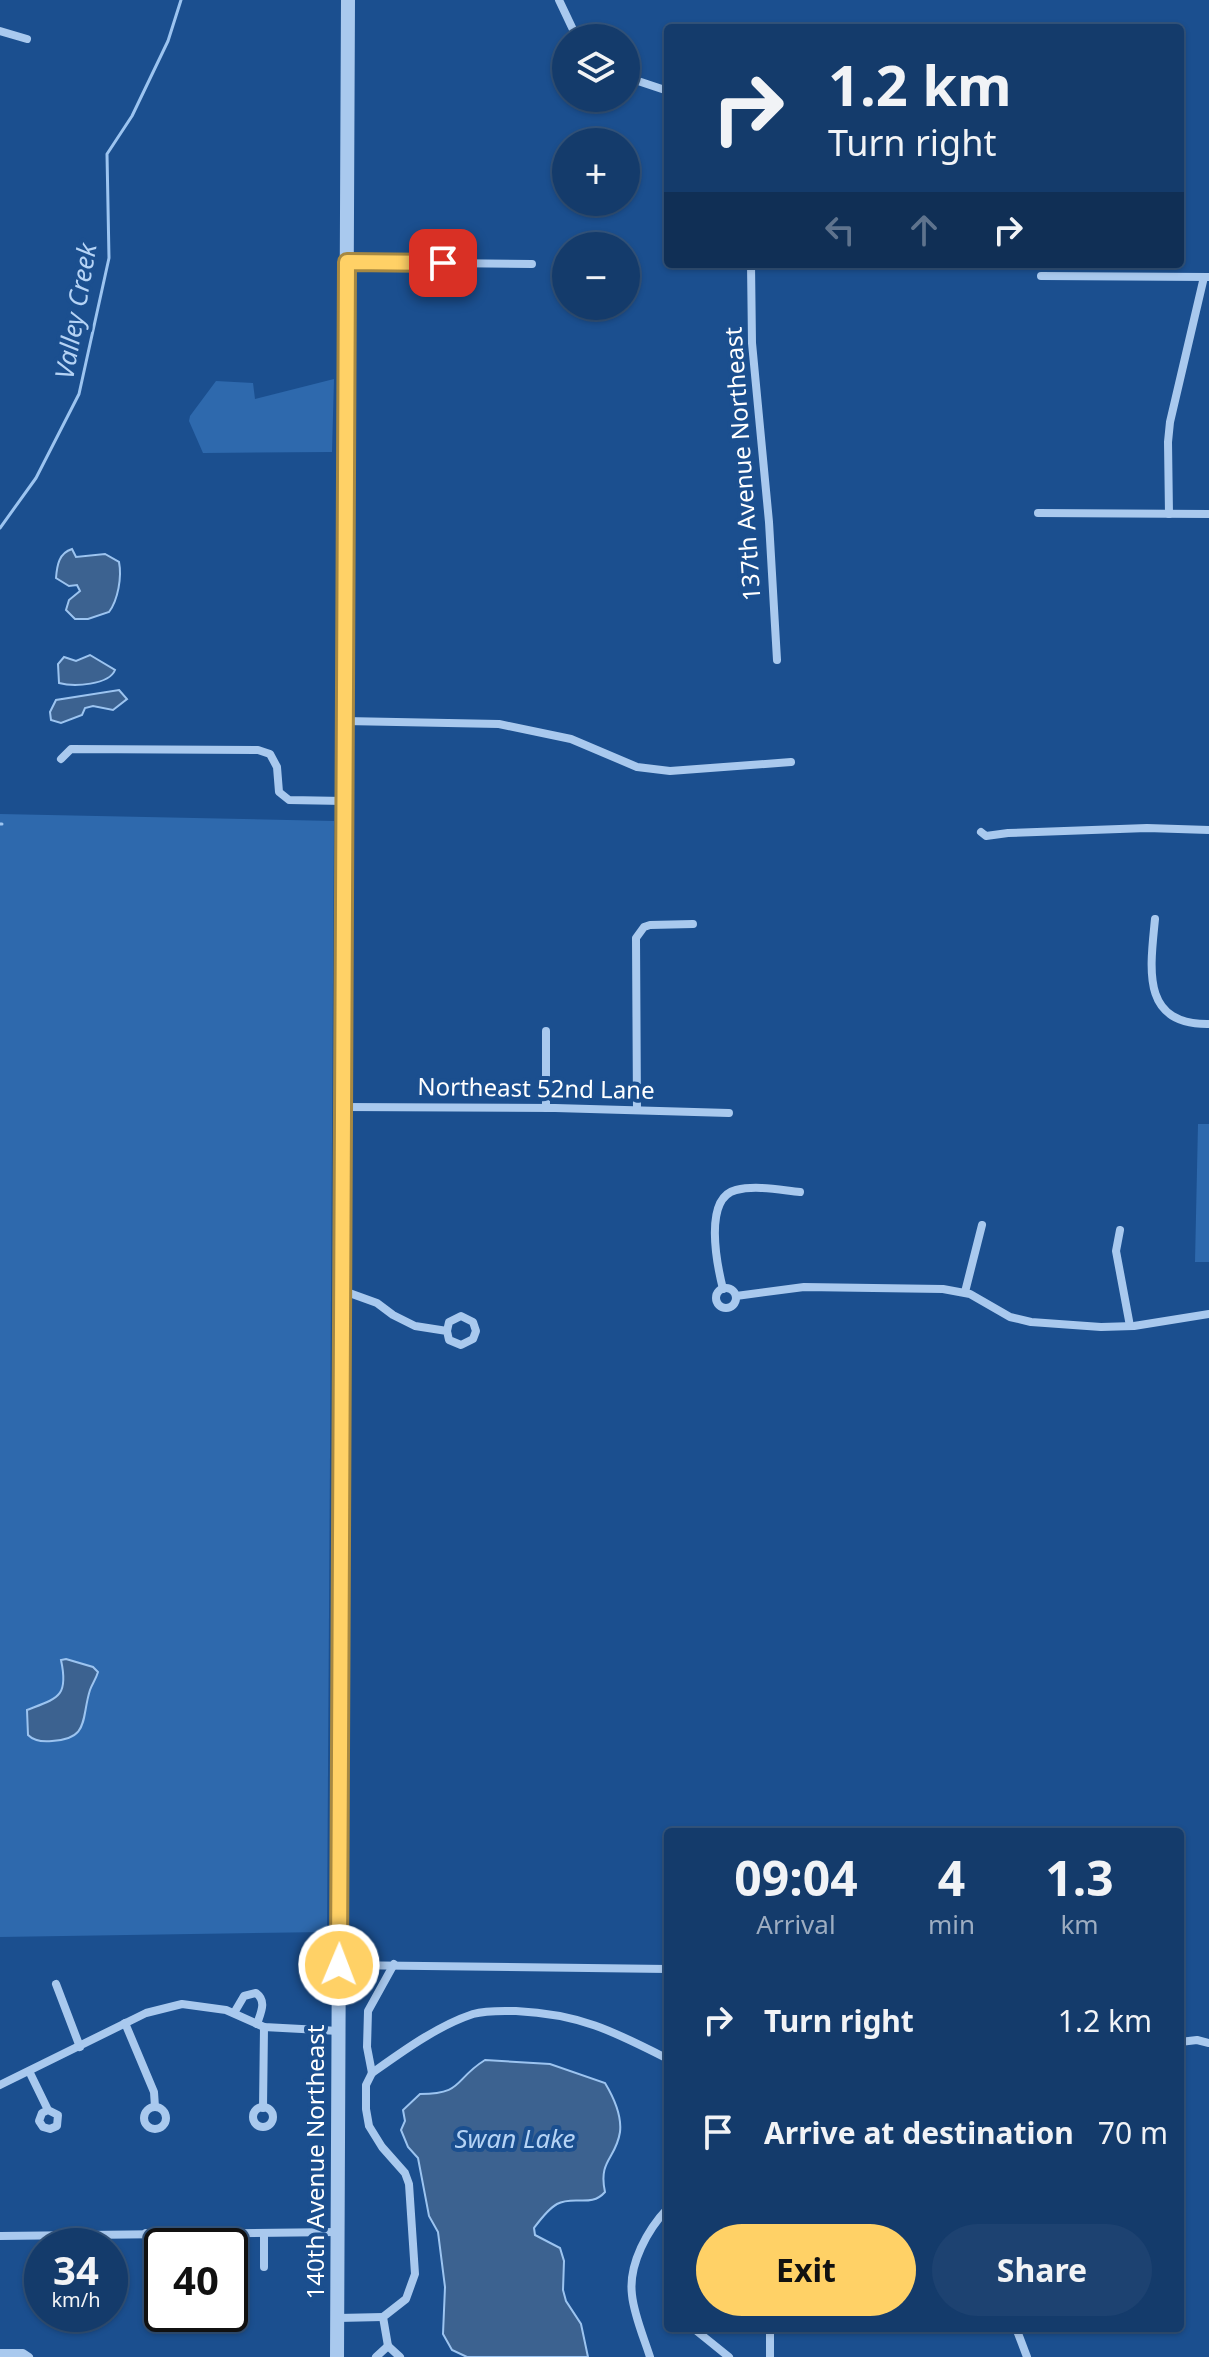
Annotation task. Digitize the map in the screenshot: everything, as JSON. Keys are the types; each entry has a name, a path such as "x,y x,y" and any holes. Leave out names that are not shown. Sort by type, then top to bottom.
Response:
{"street":[{"name":"140th Avenue Northeast","path":"337,2357 348,0"},
{"path":"559,0 570,24"},
{"path":"0,31 27,39"},
{"path":"640,82 664,90"},
{"path":"347,262 532,264"},
{"name":"137th Avenue Northeast","path":"751,268 752,343 769,522 777,660"},
{"path":"1041,276 1207,277 1170,422 1169,514"},
{"path":"1038,513 1209,514"},
{"path":"345,721 499,724 571,739 637,767 661,770 791,762"},
{"path":"61,759 71,749 258,750 270,754 277,767 279,792 289,800 344,801"},
{"path":"981,832 986,836 1147,828 1209,830"},
{"path":"1155,919 1152,945 1154,976 1156,999 1162,1011 1188,1023 1209,1024"},
{"path":"637,1110 636,938 644,927 650,925 693,924"},
{"path":"546,1031 546,1108"},
{"name":"Northeast 52nd Lane","path":"343,1107 729,1113"},
{"path":"723,1289 716,1258 716,1208 725,1195 736,1190 756,1188 800,1192"},
{"path":"965,1292 982,1225"},
{"path":"1120,1230 1116,1251 1130,1326"},
{"path":"736,1296 804,1287 943,1289 965,1292 1010,1317 1031,1322 1130,1326 1209,1314"},
{"path":"723,1289 733,1290 736,1296 734,1306 727,1309 720,1307 716,1297 723,1289"},
{"path":"340,1290 377,1303 415,1326 447,1331"},
{"path":"372,2073 367,2047 368,2011 394,1964"},
{"path":"339,1965 664,1969"},
{"path":"56,1984 80,2047"},
{"path":"234,2013 249,1992 256,1993 263,2003 263,2108"},
{"path":"0,2085 30,2073 146,2013 182,2004 203,2005 234,2013 261,2026 339,2031"},
{"path":"338,2318 383,2317 395,2310 411,2291 415,2274 409,2184 405,2173 382,2147 369,2126 366,2085 372,2073 409,2046 475,2013 496,2011 539,2013 589,2022 664,2057"},
{"path":"125,2023 154,2092 155,2107"},
{"path":"1184,2042 1209,2043"},
{"path":"30,2073 48,2110"},
{"path":"650,2357 632,2296 632,2279 637,2259 654,2223 664,2212"},
{"path":"248,2233 338,2232"},
{"path":"0,2236 144,2233"},
{"path":"264,2233 264,2267"},
{"path":"383,2317 388,2346 400,2357"},
{"path":"698,2332 729,2357"},
{"path":"770,2332 770,2357"},
{"path":"1018,2332 1027,2357"},
{"path":"376,2357 388,2346"},
{"path":"0,2353 23,2353 29,2357"}],"shaded area":[{"path":"334,379 332,452 203,453 189,421 216,381 253,383 255,399"},
{"path":"0,814 334,821 327,1932 0,1937"},
{"path":"1198,1124 1209,1124 1209,1262 1195,1262"}],"water":[{"path":"72,549 76,557 105,554 119,562 118,588 109,612 88,619 75,619 66,610 69,600 80,591 77,585 69,586 56,578 56,573 61,557"},
{"path":"90,655 115,670 99,682 59,683 58,664 64,657 76,661"},
{"path":"119,690 127,699 113,710 93,706 85,708 82,715 61,723 51,720 50,712 56,700"},
{"path":"61,1660 93,1667 98,1672 90,1690 82,1725 73,1736 64,1739 36,1740 28,1735 27,1710 59,1694 63,1682"},
{"name":"Swan Lake","path":"485,2060 550,2064 605,2083 617,2107 620,2132 604,2173 605,2192 594,2199 557,2204 534,2228 535,2235 560,2248 564,2261 563,2290 566,2301 581,2324 588,2357 467,2357 452,2350 443,2334 445,2287 438,2232 429,2216 418,2158 408,2147 401,2130 405,2121 403,2110 420,2094 451,2089"}],"waterway":[{"name":"Valley Creek","path":"0,528 36,478 79,394 109,258 107,154 132,116 168,41 181,0"}],"route":[{"path":"339,1965 347,262 443,263"}]}
